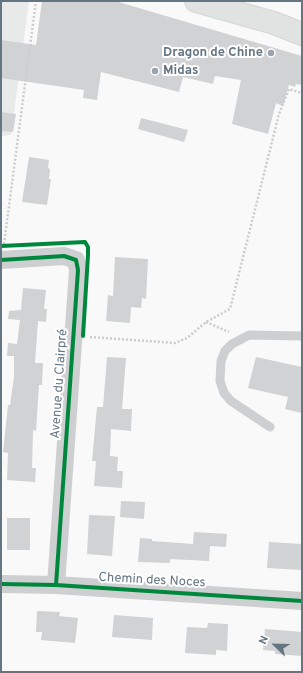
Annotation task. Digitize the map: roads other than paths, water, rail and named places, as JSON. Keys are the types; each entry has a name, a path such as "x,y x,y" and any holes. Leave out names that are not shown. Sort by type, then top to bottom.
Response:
{"main road":[{"path":"196,1 274,23 302,34"}],"street":[{"name":"Avenue du Clairpré","path":"2,260 64,256 76,260 78,270 56,585"},
{"name":"Chemin des Noces","path":"1,584 56,585 302,601"}],"lane":[{"path":"270,427 231,401 224,393 220,381 221,361 225,351 232,344 249,335 260,334 302,336"}],"place":[{"name":"Dragon de Chine","path":"271,53"},
{"name":"Midas","path":"155,71"}]}
